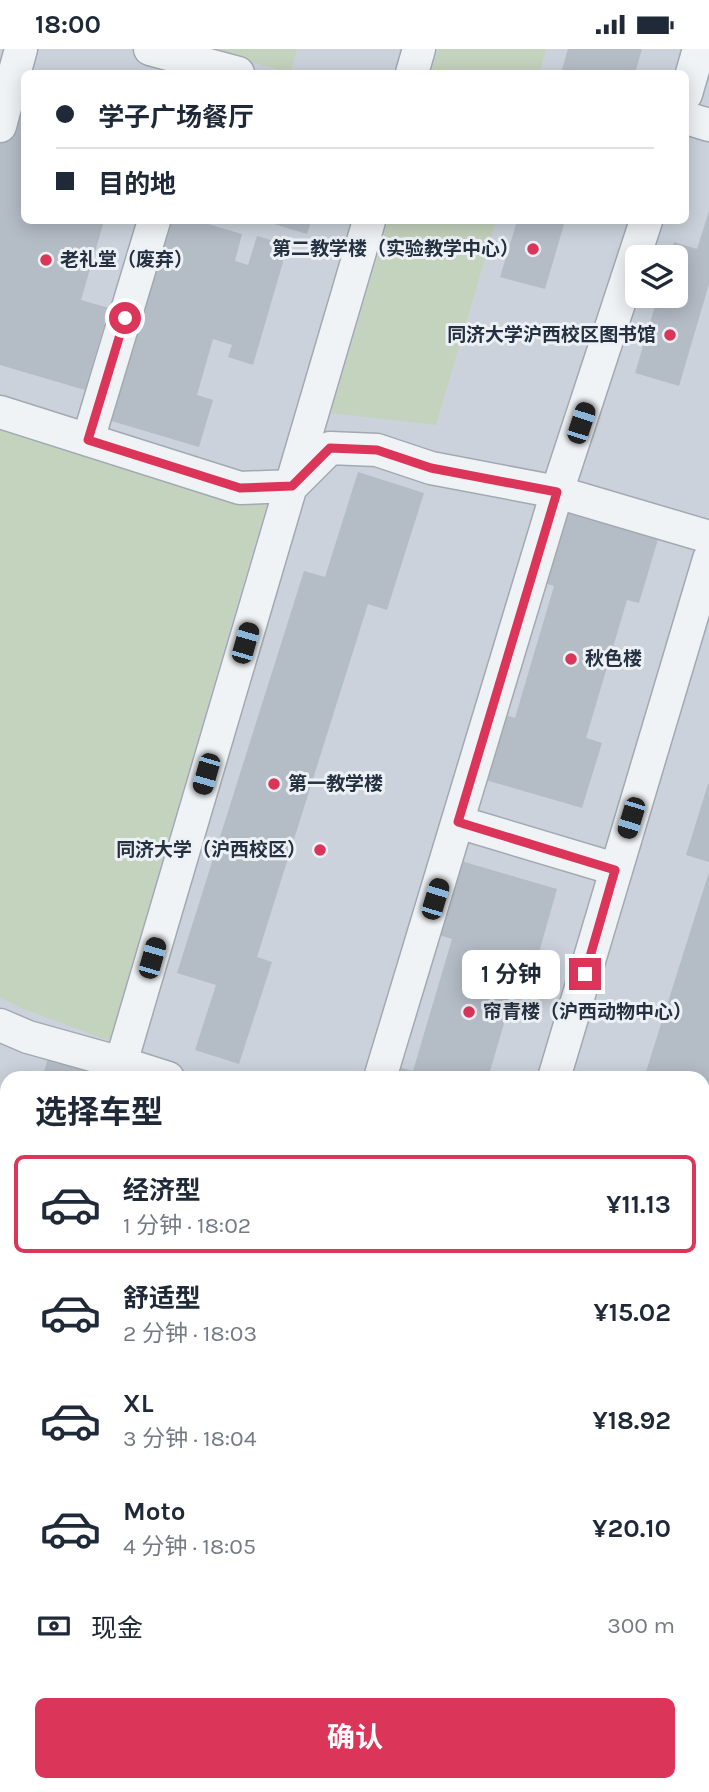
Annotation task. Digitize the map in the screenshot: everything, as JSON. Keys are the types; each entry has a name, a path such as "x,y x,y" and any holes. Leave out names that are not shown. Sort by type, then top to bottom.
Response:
{"lane":[{"path":"0,126 21,49"},
{"path":"150,49 199,68"},
{"path":"413,70 419,49"},
{"path":"689,84 699,49"},
{"path":"689,119 709,125"},
{"path":"88,440 153,224"},
{"path":"121,1063 368,224"},
{"path":"382,1071 557,492 645,224"},
{"path":"0,412 240,488 292,486 330,448 377,450 431,468 557,492 709,537"},
{"path":"556,1071 709,559"},
{"path":"458,822 615,870"},
{"path":"0,1025 28,1037 146,1071"}],"shaded area":[{"name":"同济大学（沪西校区）","path":"0,49 709,49 709,1071 0,1071"}],"green space":[{"path":"208,49 297,49 291,70 280,70"},
{"path":"438,49 546,49 540,70 432,70"},
{"path":"387,224 495,224 436,425 331,413"},
{"path":"0,426 266,506 109,1041 19,1007 0,997"}],"building":[{"path":"568,49 642,49 636,70 562,70"},
{"name":"老礼堂（废弃）","path":"8,100 21,103 21,224 103,224 81,300 109,308 85,390 0,365 0,127"},
{"name":"同济大学沪西校区图书馆","path":"709,211 709,284 679,386 635,373 654,308 688,308 688,246 697,249"},
{"path":"166,224 208,224 242,234 235,261 248,265 257,236 288,245 253,365 228,357 232,345 213,339 197,395 213,400 199,447 108,420"},
{"path":"274,224 310,224 307,234"},
{"name":"第二教学楼（实验教学中心）","path":"516,224 564,224 545,289 500,277"},
{"name":"第一教学楼","path":"358,472 424,493 387,610 368,604 257,957 272,962 239,1064 195,1050 216,985 177,973 304,571 325,577"},
{"name":"秋色楼","path":"562,508 659,536 639,603 627,600 586,738 602,743 582,808 482,779 501,714 515,718 554,586 541,582"},
{"path":"709,784 709,862 686,855"},
{"name":"帘青楼（沪西动物中心）","path":"461,861 557,889 538,956 525,952 490,1071 413,1071 452,939 439,935"},
{"path":"709,872 709,1071 646,1071"},
{"path":"50,1052 106,1070 106,1071 44,1071"}],"place":[{"name":"第二教学楼（实验教学中心）","path":"533,249"},
{"name":"老礼堂（废弃）","path":"46,260"},
{"name":"同济大学沪西校区图书馆","path":"670,335"},
{"name":"秋色楼","path":"571,659"},
{"name":"第一教学楼","path":"274,784"},
{"name":"同济大学（沪西校区）","path":"320,850"},
{"name":"帘青楼（沪西动物中心）","path":"469,1012"}],"route":[{"path":"125,318 88,440 240,488 292,486 330,448 377,450 431,468 557,492 458,822 615,870 585,974"}]}
